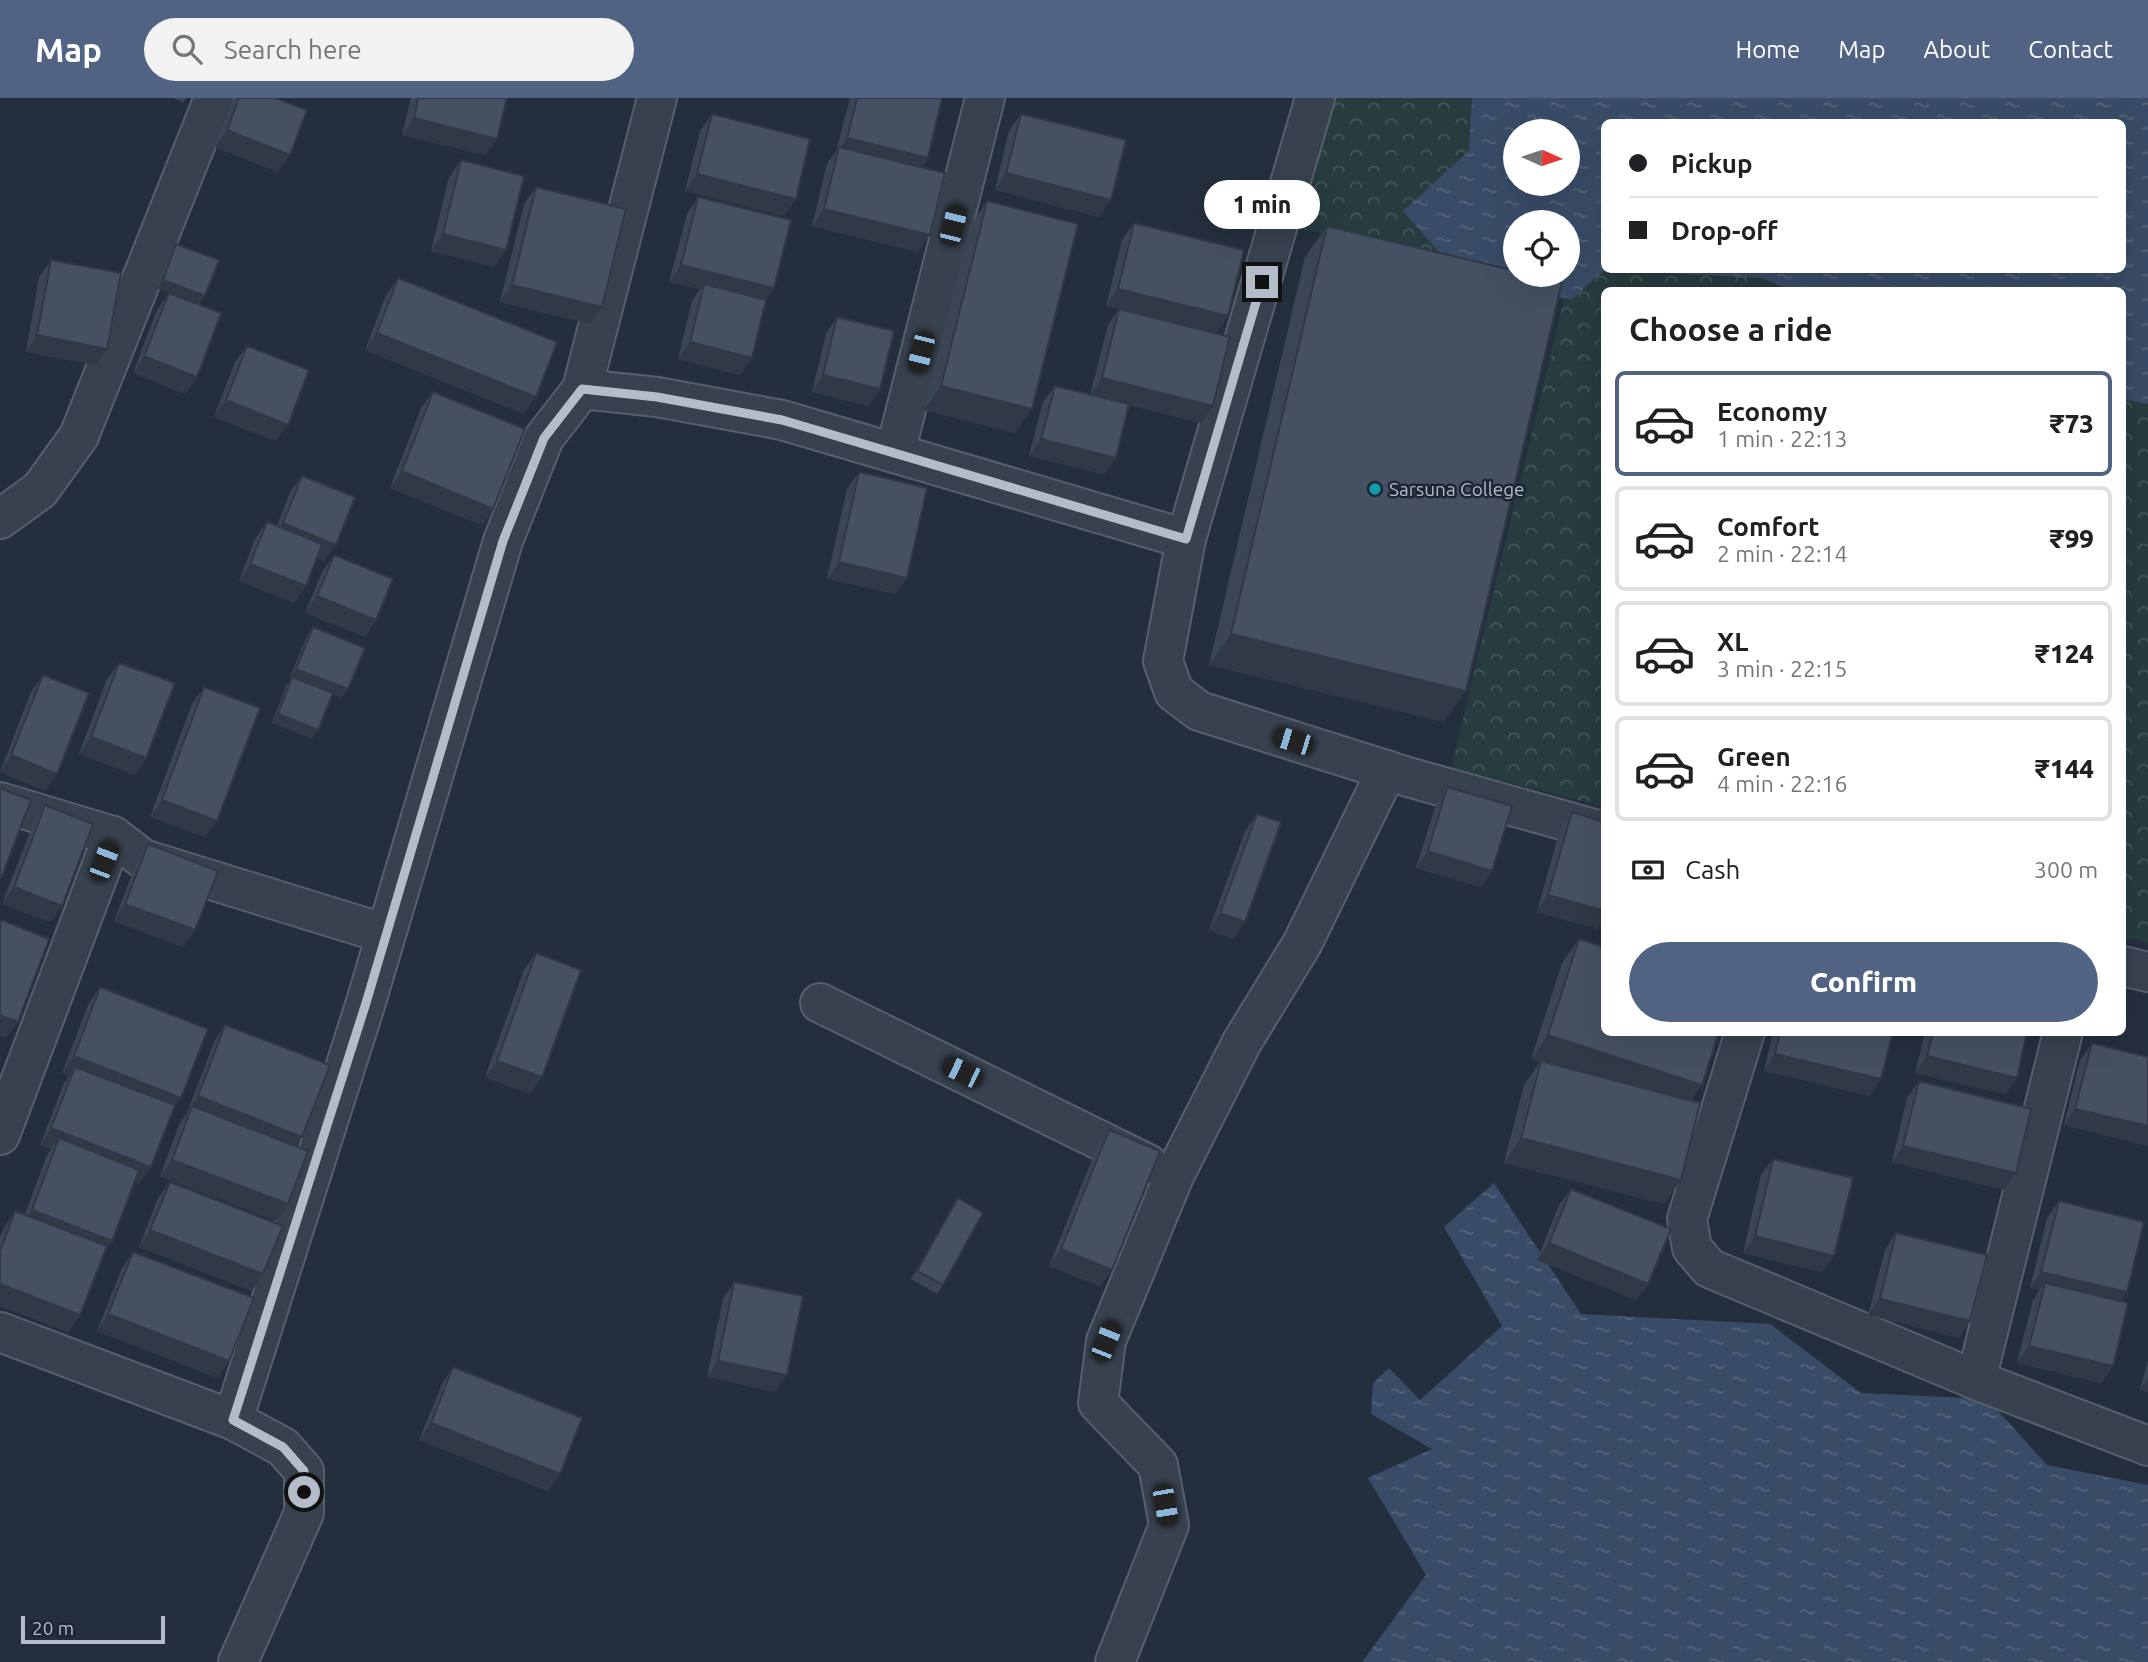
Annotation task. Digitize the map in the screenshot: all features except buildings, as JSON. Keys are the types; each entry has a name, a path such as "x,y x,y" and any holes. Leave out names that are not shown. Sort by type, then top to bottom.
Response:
{"street":[{"path":"0,519 40,489 79,436 214,98"},
{"path":"233,1420 386,934 503,541 544,438 582,389 657,98"},
{"path":"895,453 985,98"},
{"path":"1315,98 1186,539 1163,661 1174,692 1199,711 1387,770 1601,831"},
{"path":"582,389 657,397 782,420 1186,539"},
{"path":"1115,1662 1169,1525 1158,1465 1098,1403 1106,1341 1174,1176 1242,1042 1302,944 1387,770"},
{"path":"0,802 113,836 143,859 386,934"},
{"path":"0,1135 113,836"},
{"path":"2126,967 2148,972"},
{"path":"820,1003 1174,1176"},
{"path":"1744,1036 1687,1219 1692,1248 1709,1268 1976,1380 2148,1446"},
{"path":"1976,1380 2062,1036"},
{"path":"0,1332 233,1420 283,1447 304,1471 304,1513 238,1662"}],"green space":[{"path":"1331,98 2148,98 2148,943 2126,938 2126,287 1601,287 1601,806 1451,768 1567,287 1580,287 1580,210 1503,210 1503,273 1298,228"}],"water":[{"path":"1472,98 2148,98 2148,404 2126,400 2126,287 1783,287 1762,278 1666,273 2126,273 2126,119 1601,119 1602,273 1572,299 1508,295 1447,261 1403,211 1469,151"},
{"path":"1494,1183 1581,1314 1770,1324 1861,1393 1987,1399 2047,1465 2148,1485 2148,1662 1362,1662 1426,1575 1368,1478 1432,1449 1371,1414 1373,1383 1389,1368 1420,1400 1502,1326 1444,1227"}],"place":[{"name":"Sarsuna College","path":"1375,489"}],"route":[{"path":"304,1492 304,1471 283,1447 233,1420 366,1003 503,541 544,438 582,389 657,397 782,420 1186,539 1262,282"}]}
